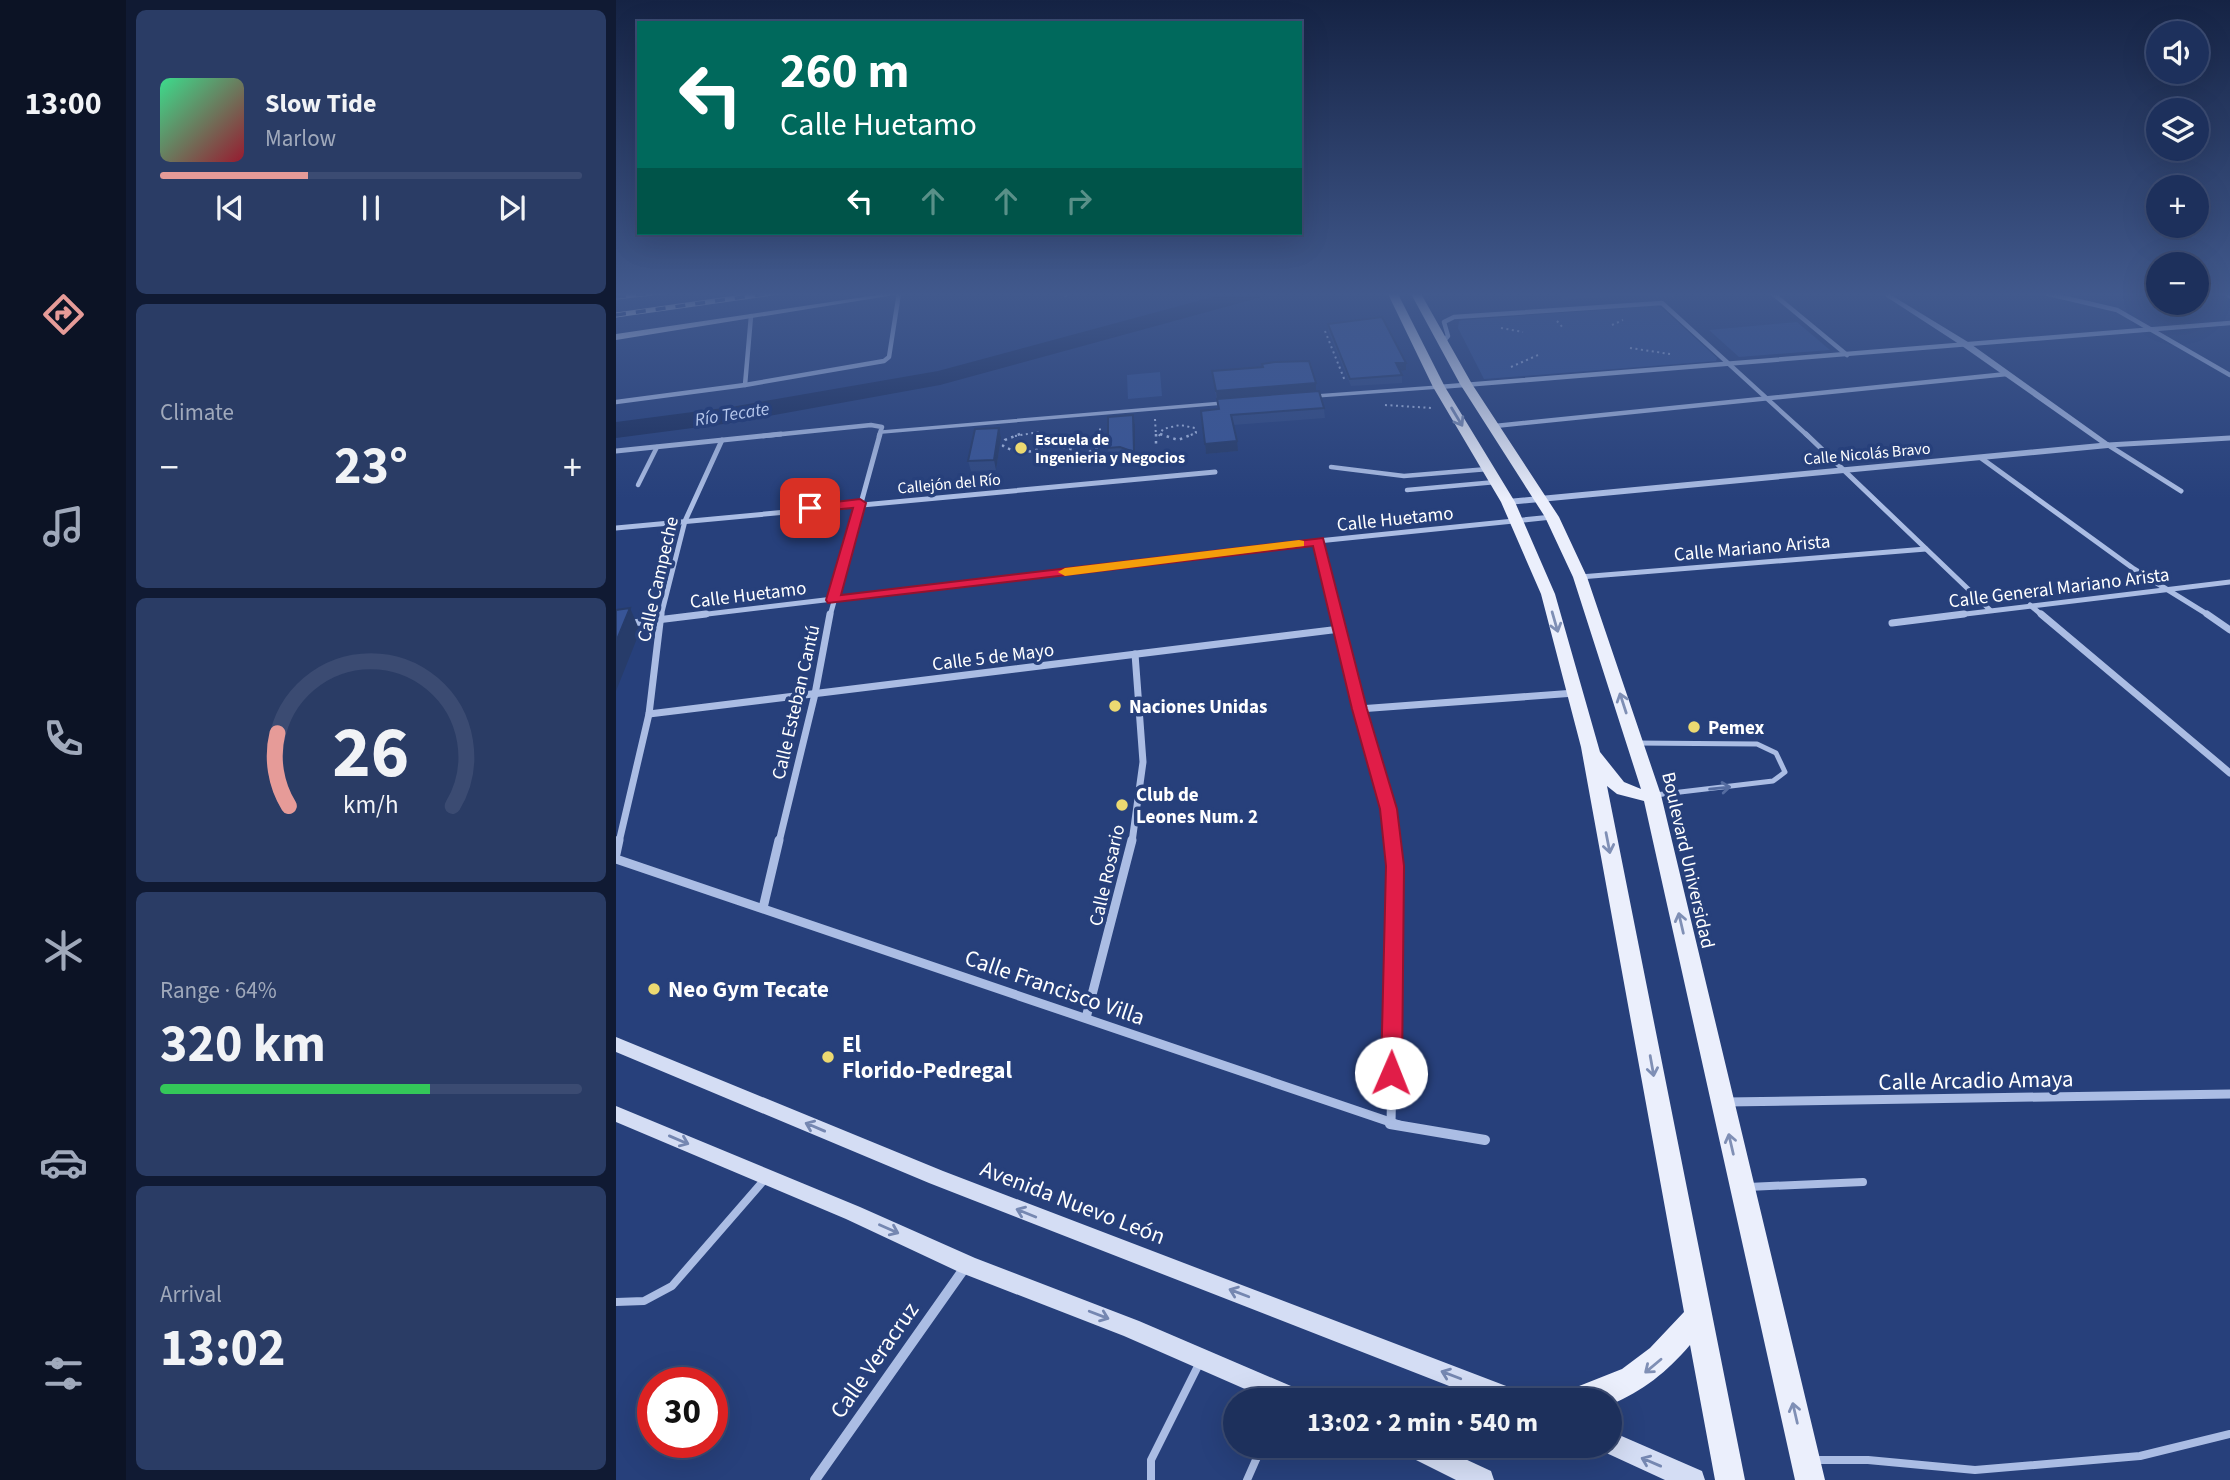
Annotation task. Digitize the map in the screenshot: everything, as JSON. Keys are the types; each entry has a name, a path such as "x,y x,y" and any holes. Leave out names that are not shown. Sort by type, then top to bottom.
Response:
{"main road":[{"path":"1425,361 1517,521 1548,594 1590,747 1730,1480"},
{"name":"Boulevard Universidad","path":"1453,361 1552,517 1580,577 1636,743 1652,795 1810,1480"},
{"path":"1590,747 1614,785 1634,796 1652,795"},
{"name":"Avenida Nuevo León","path":"616,1044 984,1196 1483,1388"},
{"path":"616,1114 967,1265 1131,1328 1266,1388"},
{"path":"1617,1388 1640,1376 1664,1356 1699,1315"},
{"path":"1622,1448 1693,1480"},
{"path":"1437,1458 1482,1480"}],"street":[{"path":"745,385 747,361"},
{"path":"616,402 745,385 884,361"},
{"path":"1725,361 1770,400 1990,610"},
{"path":"1438,387 1775,361"},
{"path":"1989,361 2108,445 2181,491"},
{"path":"2206,361 2230,375"},
{"path":"1495,426 2007,374"},
{"path":"616,451 881,428"},
{"name":"Calle Esteban Cantú","path":"763,908 815,694 833,600 881,428"},
{"name":"Calle Nicolás Bravo","path":"1508,502 2108,445 2230,438"},
{"name":"Calle Campeche","path":"616,854 649,713 660,620 685,521 722,440"},
{"path":"1981,458 2134,569 2170,589 2230,630"},
{"name":"Callejón del Río","path":"616,528 860,503 1215,472"},
{"name":"Calle Huetamo","path":"616,625 1318,541 1552,517"},
{"path":"1318,541 1359,709 1388,809 1395,866 1391,1124"},
{"name":"Calle Mariano Arista","path":"1580,577 1926,549"},
{"name":"Calle General Mariano Arista","path":"1892,623 2230,582"},
{"path":"2030,605 2230,773"},
{"name":"Calle 5 de Mayo","path":"649,713 1340,629"},
{"name":"Calle Rosario","path":"1086,1018 1127,863 1142,778 1143,740 1135,654"},
{"path":"1359,709 1575,693"},
{"name":"Calle Francisco Villa","path":"616,859 1391,1124 1485,1140"},
{"name":"Calle Arcadio Amaya","path":"1722,1102 2230,1094"},
{"name":"Calle Veracruz","path":"815,1480 967,1265"}],"lane":[{"path":"1311,396 1438,387"},
{"path":"881,428 1234,402"},
{"path":"638,485 657,447"},
{"path":"1331,467 1404,476 1492,476"},
{"path":"1407,491 1492,476"},
{"path":"1636,743 1757,744 1774,750 1782,761 1785,772 1773,781 1652,795"},
{"path":"616,1302 644,1301 672,1286 767,1177"},
{"path":"1741,1187 1863,1182"},
{"path":"1151,1480 1151,1460 1202,1358"},
{"path":"1806,1459 1868,1460 1975,1470 2140,1456 2230,1434"},
{"path":"1247,1480 1257,1458"}],"path":[{"path":"1337,361 1348,388"},
{"path":"1493,382 1490,376 1524,361"},
{"path":"1155,417 1156,443"},
{"path":"1089,452 1099,447 1100,421"},
{"path":"1180,425 1196,430 1194,436 1178,440 1167,439 1157,433 1180,425"},
{"path":"1049,443 1049,436 1045,434 1023,433 1005,440 1003,446 1011,451 1033,451 1049,443 1082,452"},
{"path":"1011,451 1011,458"},
{"path":"1086,461 1125,458"}],"shaded area":[{"path":"1475,361 1715,361 1484,379"},
{"path":"1160,372 1162,396 1128,399 1127,375"}],"building":[{"path":"1309,361 1316,383 1216,391 1212,371 1263,367 1262,364"},
{"path":"1343,361 1406,363 1396,363 1402,375 1350,379"},
{"path":"1319,391 1324,408 1231,415 1237,441 1205,444 1201,411 1219,409 1217,399"},
{"path":"1133,415 1134,452 1120,447 1108,448 1108,417"},
{"path":"999,428 994,460 968,461 975,429"},
{"path":"630,608 616,642 616,610"}],"waterway":[{"name":"Río Tecate","path":"616,430 731,415 940,378 1002,361"}],"slow traffic":[{"path":"1065,572 1299,543"}],"place":[{"name":"Escuela de Ingenieria y Negocios","path":"1021,448"},
{"name":"Naciones Unidas","path":"1115,706"},
{"name":"Pemex","path":"1694,727"},
{"name":"Club de Leones Num. 2","path":"1122,805"},
{"name":"Neo Gym Tecate","path":"654,989"},
{"name":"El Florido-Pedregal","path":"828,1057"}],"route":[{"path":"810,508 860,503 833,600 1318,541 1359,709 1388,809 1395,866 1391,1073"}]}
